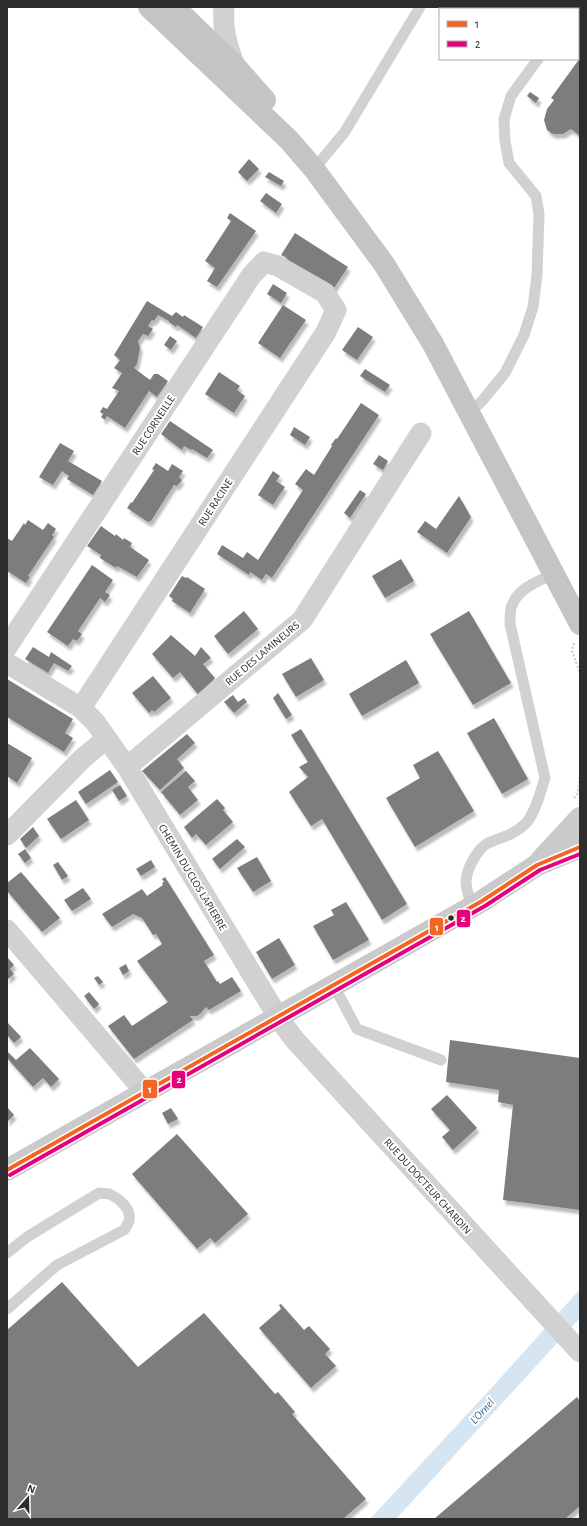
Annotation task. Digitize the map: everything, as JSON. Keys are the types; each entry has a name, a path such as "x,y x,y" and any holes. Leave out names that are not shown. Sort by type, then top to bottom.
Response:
{"main road":[{"path":"149,7 289,140 314,169 384,264 433,344 580,624"},
{"path":"174,7 235,66 265,100 289,140"},
{"path":"536,865 580,818"},
{"path":"7,1170 472,907 536,865 580,847"}],"street":[{"path":"224,7 223,22 226,44 235,66"},
{"name":"RUE CORNEILLE","path":"7,647 251,276 264,262 278,266 325,293"},
{"name":"RUE RACINE","path":"81,708 326,332 336,310 325,293"},
{"name":"RUE DES LAMINEURS","path":"127,767 302,620 421,433"},
{"name":"CHEMIN DU CLOS LAPIERRE","path":"7,663 81,708 95,722 127,767 278,1017"},
{"path":"7,835 83,758 106,739"},
{"path":"7,930 145,1092"},
{"name":"RUE DU DOCTEUR CHARDIN","path":"278,1017 294,1040 577,1349"}],"lane":[{"path":"314,169 344,133 420,7"},
{"path":"470,412 482,401 505,373 524,335 533,307 537,275 539,214 536,196 509,163 504,141 504,119 511,96 537,60"},
{"path":"472,907 466,883 468,869 475,856 486,844 511,834 527,823 538,800 545,778 510,624 511,608 518,596 527,586 553,574"},
{"path":"334,986 357,1029 441,1060"},
{"path":"7,1247 27,1237 99,1193 109,1194 118,1199 126,1206 129,1213 129,1221 124,1230 57,1265 7,1309"},
{"path":"7,1253 27,1237"}],"path":[{"path":"580,624 572,651 580,673"}],"water":[{"name":"L'Ornel","path":"580,1289 580,1318 396,1519 370,1519 495,1384"}],"building":[{"path":"580,58 580,136 571,129 563,134 553,134 547,130 544,120 547,109 554,100 551,98"},
{"path":"530,92 539,98 536,103 527,96"},
{"path":"249,159 259,169 247,181 238,172"},
{"path":"269,172 284,181 281,186 265,177"},
{"path":"266,193 282,204 276,213 260,201"},
{"path":"230,213 256,231 217,287 207,281 215,268 205,261 231,221 227,218"},
{"path":"295,233 348,267 334,288 285,261 287,258 281,255"},
{"path":"273,284 287,293 281,303 267,294"},
{"path":"147,301 172,316 176,312 183,317 184,315 203,327 196,338 177,325 176,327 158,315 154,321 152,320 148,326 153,329 148,336 143,334 138,341 140,348 137,364 134,368 150,380 154,374 158,374 168,381 157,397 149,391 125,428 107,416 105,420 101,417 103,414 100,412 103,407 107,409 119,391 112,388 122,373 114,368 120,360 114,355"},
{"path":"283,305 306,320 280,358 258,343"},
{"path":"358,327 373,337 357,360 342,350"},
{"path":"170,336 177,341 171,350 164,345"},
{"path":"365,369 390,385 385,392 360,376"},
{"path":"219,372 240,386 237,390 245,396 234,413 205,394"},
{"path":"361,403 379,415 272,578 266,574 262,580 250,572 249,575 217,554 222,545 243,558 247,552 258,560 303,490 295,484 306,469 314,475 332,446 331,445 336,438 337,439"},
{"path":"170,421 213,450 207,458 184,446 182,450 161,434"},
{"path":"294,427 310,437 305,445 290,435"},
{"path":"60,443 74,451 68,461 102,481 93,495 67,479 69,476 62,471 53,485 39,477"},
{"path":"379,455 388,461 383,470 373,464"},
{"path":"156,463 168,471 172,464 183,471 179,477 182,480 177,486 174,485 151,521 148,522 127,508 154,470 152,469"},
{"path":"273,471 280,476 276,481 285,487 273,505 258,495"},
{"path":"360,490 366,494 350,518 344,513"},
{"path":"459,496 471,517 447,553 417,532 425,521 436,529"},
{"path":"28,520 43,530 48,523 56,529 52,535 54,537 28,576 30,577 26,583 7,571 7,538 12,541 24,523 25,525"},
{"path":"101,526 115,536 116,534 123,540 124,538 132,543 130,547 149,560 137,577 117,566 116,568 100,558 101,555 87,546"},
{"path":"401,559 414,581 385,598 372,576"},
{"path":"92,565 113,580 105,592 110,595 105,602 100,598 78,631 82,634 77,641 73,639 68,646 47,632"},
{"path":"182,576 187,577 205,589 190,613 172,601 173,599 169,596"},
{"path":"244,611 258,629 228,654 214,636"},
{"path":"469,611 511,683 473,705 430,634"},
{"path":"171,635 195,656 201,647 211,658 203,664 215,678 204,689 200,697 180,672 173,678 152,654"},
{"path":"33,647 49,657 51,652 72,666 68,671 54,663 48,673 25,659"},
{"path":"311,658 324,680 296,697 282,674"},
{"path":"406,660 419,683 362,716 349,694"},
{"path":"153,676 171,698 154,712 152,710 149,713 132,693"},
{"path":"7,679 73,719 65,733 73,738 64,752 7,717"},
{"path":"278,693 292,715 286,719 273,698"},
{"path":"233,695 238,702 244,698 247,702 234,713 224,702"},
{"path":"494,718 528,779 502,794 467,733"},
{"path":"301,729 407,904 382,920 322,819 311,826 289,792 308,777 299,767 308,762 291,735"},
{"path":"187,734 195,743 177,759 184,768 160,790 142,771"},
{"path":"7,743 32,758 17,783 7,776"},
{"path":"438,751 474,811 415,847 386,798 420,778 413,765"},
{"path":"110,770 118,782 86,804 78,792"},
{"path":"186,771 195,781 188,787 198,800 180,815 161,792"},
{"path":"120,785 127,796 119,801 112,790"},
{"path":"217,799 225,808 223,810 233,822 206,845 196,834 192,838 184,827"},
{"path":"76,800 89,820 61,839 47,819"},
{"path":"33,827 39,836 26,848 20,839"},
{"path":"237,839 245,847 220,869 212,859"},
{"path":"25,849 31,858 25,863 18,854"},
{"path":"257,857 271,881 253,892 237,868"},
{"path":"151,860 155,867 141,876 136,869"},
{"path":"58,862 68,876 62,880 53,865"},
{"path":"21,872 60,918 42,932 7,891 7,883"},
{"path":"165,877 214,955 204,961 217,982 218,981 220,984 232,977 241,991 209,1010 206,1007 197,1016 190,1016 193,1020 134,1059 108,1026 124,1015 132,1026 168,1002 137,961 162,944 156,934 153,935 142,918 133,914 112,927 102,914 142,889 147,896 163,885 162,883 164,882 162,879"},
{"path":"83,888 91,899 72,911 64,900"},
{"path":"346,902 369,940 333,960 313,926 334,915 331,910"},
{"path":"279,938 295,965 272,979 256,952"},
{"path":"7,957 14,965 10,969 14,974 7,980"},
{"path":"126,964 129,971 123,975 119,968"},
{"path":"98,976 103,982 99,985 94,978"},
{"path":"89,992 99,1004 94,1009 84,996"},
{"path":"7,1022 21,1037 14,1043 7,1035"},
{"path":"450,1040 580,1058 580,1210 503,1200 513,1105 498,1102 499,1090 446,1082"},
{"path":"30,1048 59,1079 51,1087 43,1078 33,1087 7,1058 7,1051 16,1060"},
{"path":"447,1095 477,1128 453,1150 442,1137 450,1130 431,1109"},
{"path":"7,1107 14,1115 7,1122"},
{"path":"171,1108 178,1119 168,1124 162,1113"},
{"path":"177,1134 248,1214 215,1243 210,1238 197,1249 132,1174"},
{"path":"62,1282 138,1367 204,1313 275,1394 278,1392 295,1412 292,1414 366,1499 343,1519 7,1519 7,1330"},
{"path":"281,1304 304,1330 309,1326 330,1349 325,1354 336,1366 311,1388 259,1328 281,1309 279,1305"},
{"path":"577,1397 580,1401 580,1506 565,1519 434,1519"}],"transit line":[{"name":"1","path":"7,1170 482,901 537,865 580,847"},
{"name":"2","path":"10,1175 485,906 540,870 580,854"}]}
